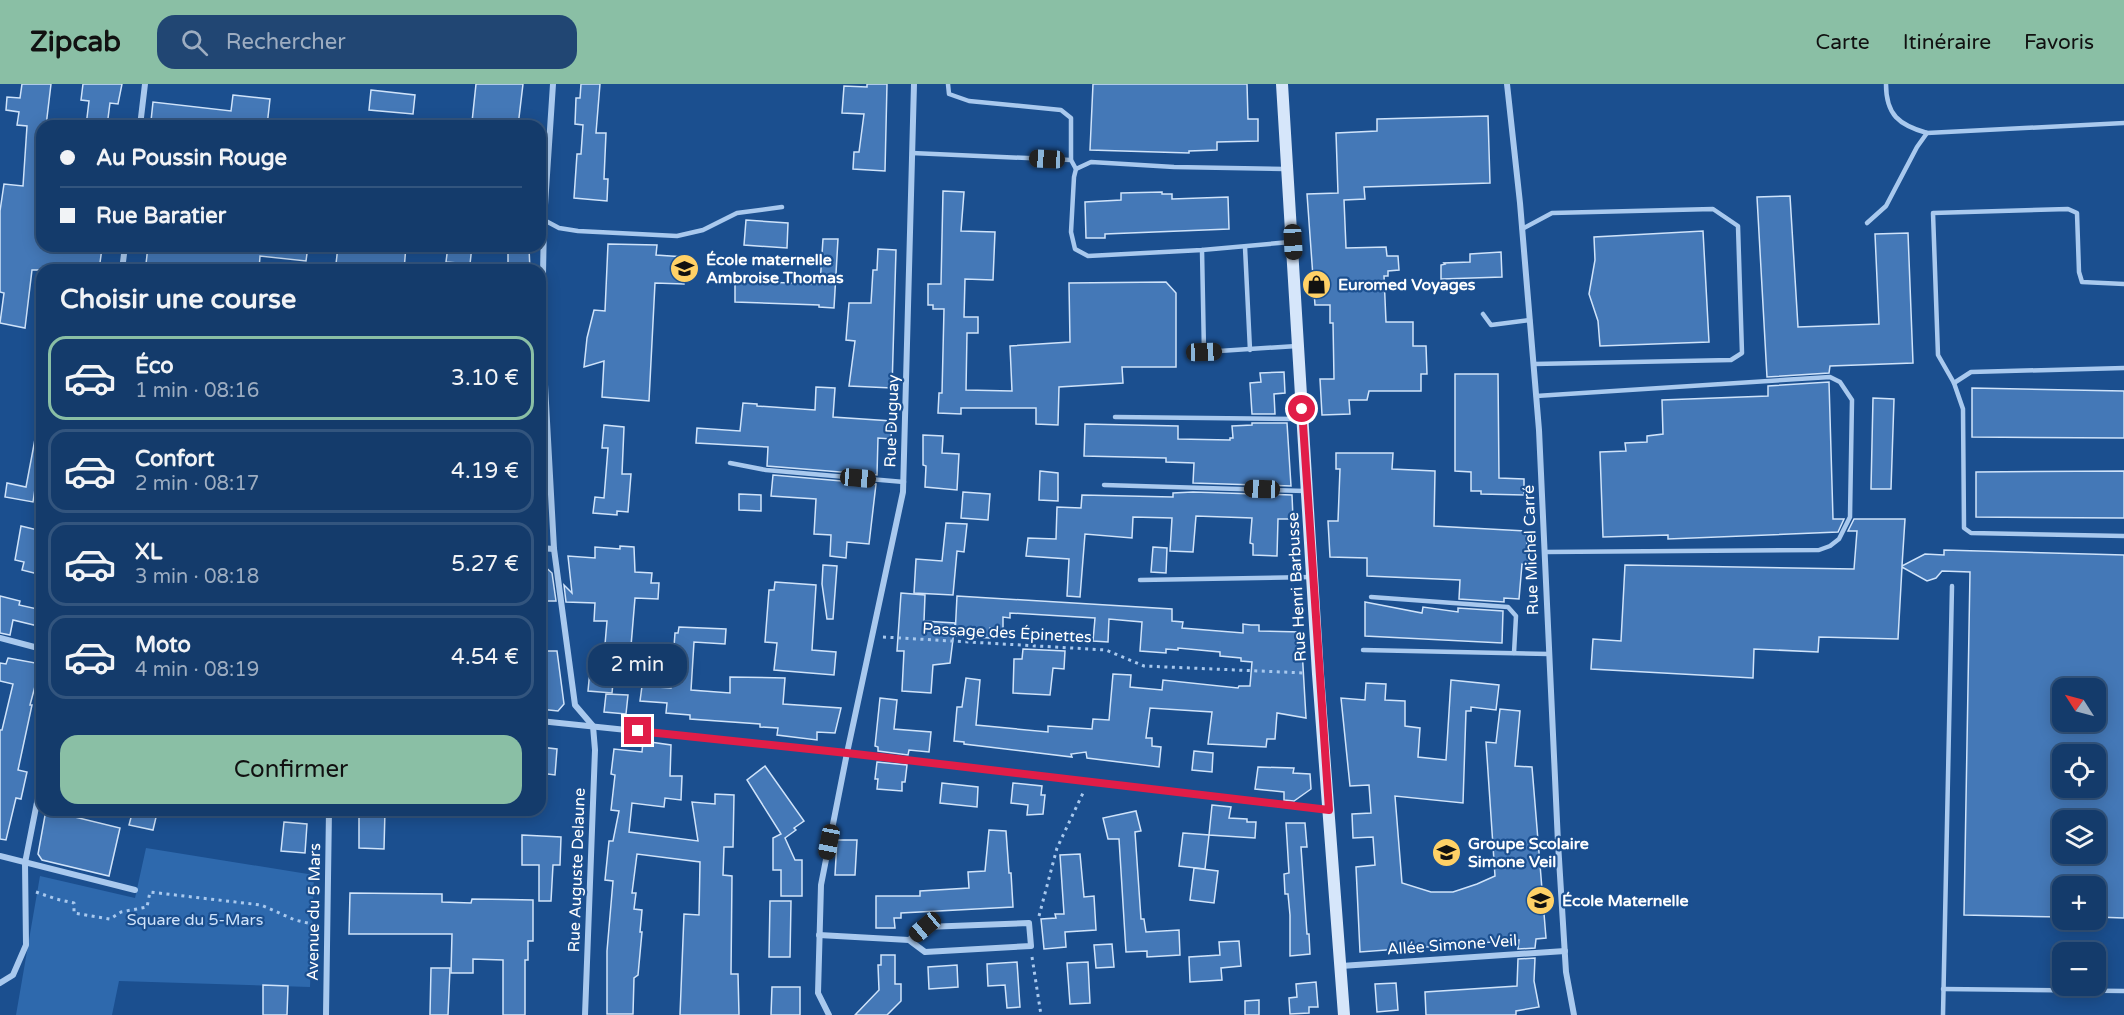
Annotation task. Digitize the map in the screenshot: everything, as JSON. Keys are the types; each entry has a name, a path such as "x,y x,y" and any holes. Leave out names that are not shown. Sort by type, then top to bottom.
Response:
{"street":[{"path":"141,120 145,84"},
{"path":"546,181 553,84"},
{"name":"Rue Duguay","path":"829,1015 818,993 821,885 903,492 914,84"},
{"name":"Rue Henri Barbusse","path":"1282,84 1318,674 1344,1015"},
{"name":"Rue Michel Carré","path":"1507,84 1534,364 1558,843 1566,972 1574,1015"},
{"path":"546,457 554,549 575,705 593,726"},
{"path":"546,548 554,549"},
{"path":"0,638 36,647"},
{"path":"546,722 847,753 1329,810"},
{"name":"Rue Auguste Delaune","path":"585,1015 594,762 593,726"},
{"path":"0,983 13,975 26,945 25,863 36,807"},
{"name":"Avenue du 5 Mars","path":"326,1015 328,816"},
{"path":"0,856 135,890"},
{"path":"819,935 909,940 925,952 1031,946 1029,923 925,927 909,940"},
{"name":"Allée Simone Veil","path":"1341,966 1565,951"}],"lane":[{"path":"948,84 949,94 969,101 1061,110 1071,118 1071,160 1076,169 1071,232 1076,249 1088,256 1293,242"},
{"path":"1886,84 1886,99 1891,111 1902,123 1927,133 2124,123"},
{"path":"1868,223 1886,206 1917,147 1927,133"},
{"path":"912,153 1071,160"},
{"path":"1076,169 1091,162 1174,167 1288,169"},
{"path":"546,222 559,228 578,231 676,236 703,230 737,213 782,207"},
{"path":"1522,229 1552,213 1713,209 1738,226 1742,353 1731,360 1534,364"},
{"path":"2124,284 2082,282 2079,272 2077,213 2068,209 1933,213 1938,355 1954,383 1963,409 1964,528 1971,533 2124,536"},
{"path":"1245,247 1250,350"},
{"path":"1202,250 1204,352 1299,346"},
{"path":"1483,315 1491,325 1530,320"},
{"path":"1954,383 1971,372 2124,368"},
{"path":"1536,396 1830,377 1840,382 1852,400 1850,517 1839,539 1830,546 1819,550 1545,552"},
{"path":"1115,417 1303,419"},
{"path":"730,463 766,470 903,482"},
{"path":"1104,485 1307,491"},
{"path":"1140,580 1312,577"},
{"path":"1943,1015 1952,586"},
{"path":"1371,597 1508,607 1516,616 1514,653"},
{"path":"1363,650 1549,654"},
{"path":"1943,989 2124,991"}],"path":[{"name":"Passage des Épinettes","path":"872,637 1106,650 1144,666 1318,674"},
{"path":"1041,1015 1031,946 1057,848 1089,782"},
{"path":"25,887 74,903 74,913 110,919 121,912 147,907 150,892 261,905 295,920 327,927"}],"green space":[{"name":"Square du 5-Mars","path":"146,848 314,875 310,987 119,981 112,1015 16,1015 40,876 135,898"}],"building":[{"path":"22,84 51,84 47,120 36,120 36,252 101,252 100,264 36,264 36,270 32,270 25,328 0,323 4,293 0,292 0,211 4,184 23,186 27,126 17,125 19,112 6,110 7,97 20,98"},
{"path":"83,84 122,84 118,104 110,103 108,120 87,120 89,101 81,100"},
{"path":"476,84 523,84 519,120 472,120"},
{"path":"581,84 600,84 596,133 606,133 604,179 608,179 607,201 574,198 577,154 581,154 583,125 575,124 576,98 580,98"},
{"path":"867,84 887,84 885,171 853,169 854,152 859,152 864,114 842,113 844,86 867,87"},
{"path":"1093,84 1247,84 1248,119 1258,119 1258,141 1217,142 1217,150 1189,151 1189,153 1090,150"},
{"path":"371,90 415,95 413,114 369,110"},
{"path":"233,95 270,99 268,120 151,120 153,102 231,111"},
{"path":"1488,116 1490,183 1364,187 1365,199 1344,200 1346,248 1386,247 1387,256 1398,256 1399,270 1388,271 1388,276 1384,276 1386,322 1413,322 1413,346 1426,346 1427,374 1421,374 1421,391 1369,391 1367,400 1349,400 1350,414 1322,415 1320,379 1334,379 1333,323 1330,323 1330,305 1315,305 1307,194 1338,193 1336,133 1377,131 1377,119"},
{"path":"943,191 964,192 961,231 995,232 993,280 965,279 964,317 978,317 978,333 967,333 966,390 1012,391 1010,346 1070,342 1069,283 1166,282 1176,293 1176,367 1122,367 1123,383 1059,387 1058,425 1036,424 1036,408 961,408 961,414 938,413 939,393 942,393 944,309 933,309 933,305 928,305 928,284 941,284"},
{"path":"1162,192 1162,194 1172,194 1172,199 1228,197 1229,229 1105,234 1105,238 1086,238 1085,202 1121,200 1121,193"},
{"path":"1790,196 1798,327 1879,324 1875,234 1908,233 1913,363 1830,366 1829,373 1767,377 1757,197"},
{"path":"746,220 788,223 787,248 744,245"},
{"path":"1703,231 1709,342 1600,346 1598,321 1589,294 1595,260 1594,237"},
{"path":"823,239 838,239 834,308 819,307 819,305 735,302 735,281 820,284"},
{"path":"608,244 657,245 656,255 685,257 684,284 655,283 649,401 602,397 604,361 584,367 587,338 594,310 605,311"},
{"path":"878,249 896,250 892,388 849,386 855,341 846,340 849,303 871,303 873,270 877,270"},
{"path":"147,252 307,252 306,261 260,256 259,264 146,264"},
{"path":"337,252 406,252 404,264 336,264"},
{"path":"447,252 471,252 470,264 446,262"},
{"path":"508,252 529,252 530,264 508,264"},
{"path":"1501,252 1502,277 1441,279 1441,265 1444,263 1470,262 1470,254"},
{"path":"1284,372 1285,393 1274,394 1275,414 1252,414 1250,383 1261,382 1260,373"},
{"path":"1455,374 1498,374 1499,478 1524,479 1524,495 1481,494 1481,491 1471,491 1471,472 1455,471"},
{"path":"1829,382 1833,519 1844,519 1838,532 1668,539 1668,535 1603,537 1600,452 1626,451 1625,443 1647,442 1647,436 1663,434 1662,400 1768,396 1768,386"},
{"path":"816,387 835,388 833,417 892,421 891,439 878,438 877,475 767,466 768,447 696,443 697,428 740,431 743,403 815,410"},
{"path":"1972,388 2124,391 2124,438 1972,437"},
{"path":"1873,398 1894,399 1891,489 1871,489"},
{"path":"1252,423 1287,423 1291,486 1193,483 1194,463 1166,462 1166,458 1084,456 1085,424 1178,426 1178,439 1230,440 1233,438 1232,426 1252,425"},
{"path":"604,425 624,427 622,474 631,474 628,512 617,511 617,515 593,513 595,497 604,498 608,448 602,448"},
{"path":"923,435 943,436 942,453 959,454 957,490 925,487 926,466 923,465"},
{"path":"36,439 36,489 33,502 5,497 7,483 26,487"},
{"path":"1336,453 1393,453 1392,469 1435,471 1434,526 1526,531 1528,565 1522,564 1519,599 1504,598 1504,602 1459,599 1460,580 1367,576 1367,558 1330,557 1328,521 1338,521 1340,469 1336,469"},
{"path":"1040,471 1058,473 1058,501 1039,500"},
{"path":"2124,471 2124,518 1976,517 1976,472"},
{"path":"773,475 876,484 869,544 847,542 846,558 830,556 831,535 814,534 816,499 771,496"},
{"path":"963,492 990,494 988,520 961,518"},
{"path":"1173,493 1292,495 1293,519 1278,519 1277,556 1253,555 1253,544 1250,543 1252,518 1196,516 1193,552 1170,551 1172,518 1133,517 1132,538 1085,534 1080,597 1067,596 1069,559 1026,556 1028,538 1056,539 1057,507 1081,508 1082,495 1173,497"},
{"path":"739,494 761,495 761,511 739,510"},
{"path":"1854,519 1905,519 1902,566 1925,554 1944,555 1944,550 2124,555 2124,918 2106,917 2106,876 2052,876 2052,917 1964,915 1970,572 1942,571 1936,578 1927,581 1902,567 1898,639 1819,637 1818,652 1754,649 1753,678 1591,669 1593,639 1621,641 1625,565 1854,569 1857,531 1848,531"},
{"path":"946,523 967,524 964,552 957,551 953,595 914,593 916,559 942,561"},
{"path":"21,526 36,530 36,574 22,570 24,562 15,560"},
{"path":"620,546 634,547 635,572 652,573 651,583 659,583 658,599 635,598 630,658 604,656 607,621 594,621 595,603 566,602 564,585 572,593 568,556 595,558 595,547 620,549"},
{"path":"1153,547 1167,548 1166,573 1151,572"},
{"path":"823,565 837,566 833,619 827,619 822,584"},
{"path":"546,568 552,573 556,601 546,601"},
{"path":"775,582 816,585 812,650 836,652 834,675 774,670 777,643 765,642 769,590 774,590"},
{"path":"901,593 925,595 924,621 955,623 950,663 933,665 931,693 902,691 904,651 897,651"},
{"path":"0,596 20,601 19,605 36,609 36,626 13,620 10,635 0,633"},
{"path":"957,596 1172,609 1172,621 1183,622 1182,628 1243,633 1243,624 1259,625 1259,631 1301,632 1306,718 1277,713 1275,739 1267,739 1266,747 1208,744 1212,712 1150,708 1146,738 1152,738 1152,746 1161,747 1159,767 1087,758 1086,752 1071,754 1072,757 954,741 957,707 962,707 966,678 980,680 976,725 1048,732 1048,726 1092,729 1093,719 1109,720 1113,674 1131,675 1130,687 1162,690 1163,680 1238,688 1239,686 1250,686 1252,662 1241,661 1241,658 1220,656 1220,652 1178,648 1178,650 1166,649 1166,653 1140,651 1142,622 1109,619 1108,642 1093,641 1095,618 1010,613 1010,618 1003,617 1003,629 990,628 990,638 955,636"},
{"path":"1365,602 1422,613 1423,607 1458,612 1458,608 1503,611 1502,643 1365,636"},
{"path":"679,627 726,629 725,644 694,642 691,690 730,693 730,677 785,678 783,704 841,708 835,733 817,732 817,740 777,735 778,728 760,727 760,724 690,719 690,715 666,713 667,703 640,701 642,686 671,688 675,633 678,633"},
{"path":"1023,649 1065,651 1064,669 1053,668 1050,695 1013,693 1014,659 1022,659"},
{"path":"546,651 557,651 564,704 558,711 546,710"},
{"path":"8,658 36,663 36,683 18,770 27,772 21,799 16,798 6,840 0,839 0,730 2,730 13,684 0,681 0,663 6,664"},
{"path":"590,670 614,672 612,693 588,691"},
{"name":"Groupe Scolaire Simone Veil","path":"1451,680 1499,685 1496,710 1471,707 1471,711 1466,711 1463,803 1395,796 1402,883 1431,892 1453,892 1495,876 1486,742 1496,743 1500,709 1520,711 1515,766 1532,767 1546,938 1536,939 1535,948 1518,949 1519,940 1360,952 1356,867 1375,865 1373,837 1353,838 1352,814 1371,813 1369,785 1350,786 1341,698 1365,700 1366,683 1386,684 1385,700 1405,701 1405,726 1420,728 1418,757 1446,760"},
{"path":"606,694 628,695 626,714 604,712"},
{"path":"880,698 897,700 894,729 931,732 929,752 909,750 908,755 878,751 878,747 875,746"},
{"path":"643,741 671,745 670,776 682,776 681,800 665,798 664,807 632,803 629,832 698,841 692,802 715,804 715,794 734,795 733,847 724,847 723,875 732,876 731,974 738,974 739,1015 680,1015 684,914 699,915 700,862 637,854 632,893 636,893 634,909 642,910 640,932 642,932 638,975 634,978 633,1014 607,1014 607,951 613,881 605,880 609,841 613,841 619,811 611,810 615,775 611,774 614,749 642,752"},
{"path":"546,748 557,749 555,775 546,774"},
{"path":"1194,751 1213,753 1212,772 1192,770"},
{"path":"877,762 907,765 902,791 877,789 878,779 875,779"},
{"path":"765,766 804,821 785,838 795,860 802,860 802,896 781,896 781,870 773,870 773,838 781,834 747,780"},
{"path":"1258,767 1294,768 1293,773 1310,774 1311,789 1294,801 1284,800 1284,792 1255,789"},
{"path":"942,783 978,787 977,807 940,803"},
{"path":"1013,783 1042,786 1041,795 1045,795 1043,814 1027,815 1028,805 1011,803"},
{"path":"1212,805 1231,807 1229,818 1256,822 1255,838 1209,835"},
{"path":"1136,811 1141,831 1135,832 1141,919 1144,919 1146,932 1179,930 1180,955 1147,957 1147,951 1126,952 1119,839 1108,839 1103,818"},
{"path":"45,816 71,816 120,828 109,876 42,860 38,854"},
{"path":"131,816 156,816 153,830 129,825"},
{"path":"359,816 385,816 384,849 359,848"},
{"path":"284,822 307,824 305,853 281,851"},
{"path":"1286,823 1305,823 1307,847 1301,847 1310,954 1290,956 1290,915 1288,894 1285,894 1284,874 1289,873"},
{"path":"989,830 1006,831 1013,907 901,913 901,918 894,918 895,928 876,928 876,896 920,896 920,891 969,888 968,872 985,871"},
{"path":"1183,833 1209,835 1205,869 1179,866"},
{"path":"522,835 561,837 560,865 553,865 551,901 539,901 539,865 522,865"},
{"path":"837,840 857,840 855,875 835,875"},
{"path":"1080,854 1084,897 1094,896 1096,930 1065,932 1066,947 1044,949 1041,919 1056,918 1055,914 1064,914 1060,855"},
{"path":"1194,868 1218,871 1214,903 1190,900"},
{"path":"350,893 442,894 442,902 471,903 472,899 533,900 533,941 528,941 528,960 525,960 525,1015 503,1015 503,960 473,959 473,973 451,973 452,934 349,934"},
{"path":"770,901 791,901 790,957 769,957"},
{"path":"1239,941 1241,966 1221,968 1222,980 1190,982 1189,957 1220,955 1219,942"},
{"path":"1112,944 1114,967 1096,968 1094,945"},
{"path":"881,955 895,955 895,984 901,984 901,1001 887,1015 855,1015 879,990 878,965 881,965"},
{"path":"1535,958 1534,981 1539,1007 1516,1011 1516,1015 1426,1015 1425,992 1517,986 1518,959"},
{"path":"1017,962 1020,1007 1007,1008 1005,985 988,986 987,964"},
{"path":"1088,962 1090,1003 1070,1004 1067,963"},
{"path":"957,965 958,987 929,989 928,967"},
{"path":"431,968 450,968 448,1015 430,1015"},
{"path":"1316,982 1318,1007 1309,1007 1309,1013 1290,1014 1289,998 1297,997 1296,984"},
{"path":"1396,983 1398,1010 1377,1012 1375,984"},
{"path":"263,985 288,986 287,1015 263,1015"},
{"path":"772,987 800,987 800,1015 771,1015"},
{"path":"1259,1000 1259,1015 1245,1015 1245,1001"}],"place":[{"name":"École maternelle Ambroise Thomas","path":"685,269"},
{"name":"Euromed Voyages","path":"1317,285"},
{"name":"Groupe Scolaire Simone Veil","path":"1447,853"},
{"name":"École Maternelle","path":"1541,901"}],"route":[{"path":"638,731 847,753 1329,810 1318,674 1302,409"}]}
